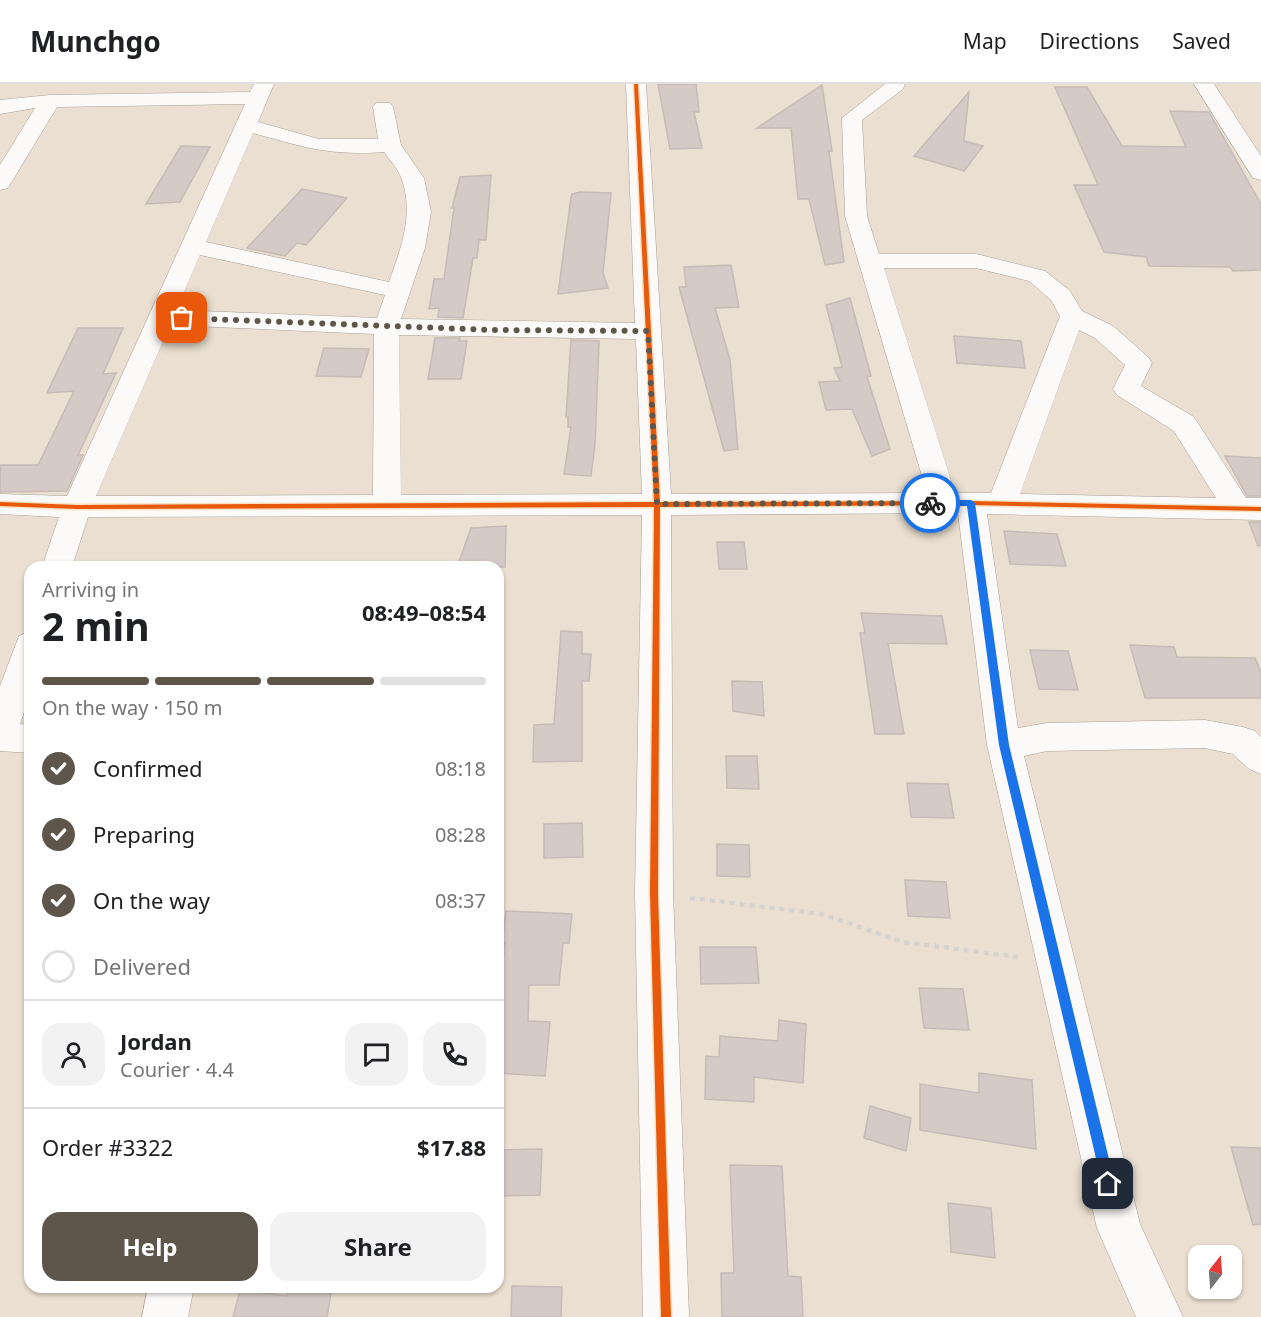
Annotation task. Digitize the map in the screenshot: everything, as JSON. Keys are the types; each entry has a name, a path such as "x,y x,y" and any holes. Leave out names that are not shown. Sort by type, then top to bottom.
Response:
{"street":[{"path":"636,84 657,504 654,893 666,1317"},
{"path":"896,84 852,118 856,216 870,261 972,503 1004,745 1055,966 1119,1228 1160,1317"},
{"path":"1204,84 1261,173"},
{"path":"6,95 50,101 260,91 77,507 59,561"},
{"path":"0,183 50,101"},
{"path":"383,107 390,145 412,178 420,212 413,248 386,327 387,506"},
{"path":"245,125 270,130 310,143 351,148 390,145"},
{"path":"192,246 398,291"},
{"path":"870,261 976,261 1037,276 1061,296 1072,316 1104,332 1139,363 1126,389 1184,424 1249,508"},
{"path":"972,503 1072,316"},
{"path":"161,317 386,327 648,331"},
{"path":"0,504 77,507 972,503 1249,508"},
{"path":"24,663 0,735 24,738"},
{"path":"1004,745 1047,736 1205,734 1243,741 1261,759"},
{"path":"165,1317 170,1293"}],"path":[{"path":"654,893 822,914 903,942 1000,953 1055,966"}],"building":[{"path":"658,84 696,84 699,112 694,112 702,148 670,149"},
{"path":"822,85 844,262 825,265 809,199 798,199 791,128 757,128"},
{"path":"1055,87 1087,87 1122,146 1186,147 1170,111 1209,112 1261,204 1261,270 1233,271 1230,267 1149,266 1146,257 1104,252 1074,185 1098,185"},
{"path":"969,92 964,141 983,146 964,171 914,156"},
{"path":"181,146 210,147 180,202 146,204"},
{"path":"491,175 486,240 479,240 477,258 473,258 463,318 438,317 439,308 429,309 434,279 444,279 454,208 452,208 460,177"},
{"path":"302,189 347,198 306,245 297,243 285,256 247,248"},
{"path":"611,193 603,273 608,288 558,294 571,197 572,194"},
{"path":"731,265 739,307 715,308 730,360 738,449 724,451 679,287 686,287 684,267"},
{"path":"850,298 871,376 867,377 890,449 872,456 852,409 826,410 819,382 840,381 834,368 842,367 826,305"},
{"path":"78,328 123,328 103,374 116,373 78,455 83,455 67,491 0,492 0,465 38,465 74,391 47,393"},
{"path":"954,336 1021,341 1025,368 957,363"},
{"path":"435,338 460,338 459,341 467,341 461,379 428,379"},
{"path":"571,340 599,341 595,445 591,476 564,474 571,427 568,427 568,417 566,417"},
{"path":"324,348 369,349 361,377 316,376"},
{"path":"1225,456 1261,458 1261,496 1247,496"},
{"path":"1249,522 1261,522 1261,545 1258,546"},
{"path":"506,526 505,567 504,561 459,561 471,528"},
{"path":"1004,531 1057,534 1066,566 1010,564"},
{"path":"717,542 744,542 747,569 719,569"},
{"path":"861,613 942,616 947,644 888,643 904,734 875,734 860,633 865,633"},
{"path":"561,631 582,632 582,654 591,654 589,681 582,681 582,761 533,762 534,725 554,724"},
{"path":"1130,645 1174,647 1177,657 1255,658 1261,672 1261,698 1145,698"},
{"path":"1030,650 1068,651 1078,690 1039,689"},
{"path":"732,681 762,682 764,716 733,711"},
{"path":"726,756 757,756 759,789 727,788"},
{"path":"907,783 948,784 954,818 911,817"},
{"path":"582,823 583,857 544,858 544,824"},
{"path":"717,844 749,845 750,877 717,876"},
{"path":"905,880 946,882 950,918 908,916"},
{"path":"506,911 572,914 569,943 563,943 559,985 529,985 528,1021 550,1022 545,1076 504,1073 504,927"},
{"path":"700,947 756,947 759,983 701,984"},
{"path":"919,988 963,989 969,1030 924,1028"},
{"path":"779,1020 806,1024 803,1083 754,1077 754,1102 705,1099 706,1056 719,1057 720,1036 778,1041"},
{"path":"979,1073 1032,1080 1036,1149 920,1130 920,1084 979,1093"},
{"path":"870,1106 911,1118 906,1151 864,1138"},
{"path":"1231,1147 1261,1148 1261,1224 1253,1225"},
{"path":"542,1149 540,1195 504,1196 504,1150"},
{"path":"730,1165 782,1166 788,1276 801,1277 803,1317 722,1317 721,1273 734,1273"},
{"path":"948,1203 991,1208 995,1258 951,1252"},
{"path":"512,1286 562,1287 561,1317 511,1317"},
{"path":"239,1293 287,1296 288,1293 331,1293 327,1317 233,1317"}],"cycle path":[{"path":"636,84 657,504 654,893 666,1317"},
{"path":"0,504 77,507 971,503 1261,509"}],"way so far":[{"path":"182,318 311,325 648,331 657,504 930,503"}],"route":[{"path":"930,503 971,503 1004,745 1108,1184"}]}
